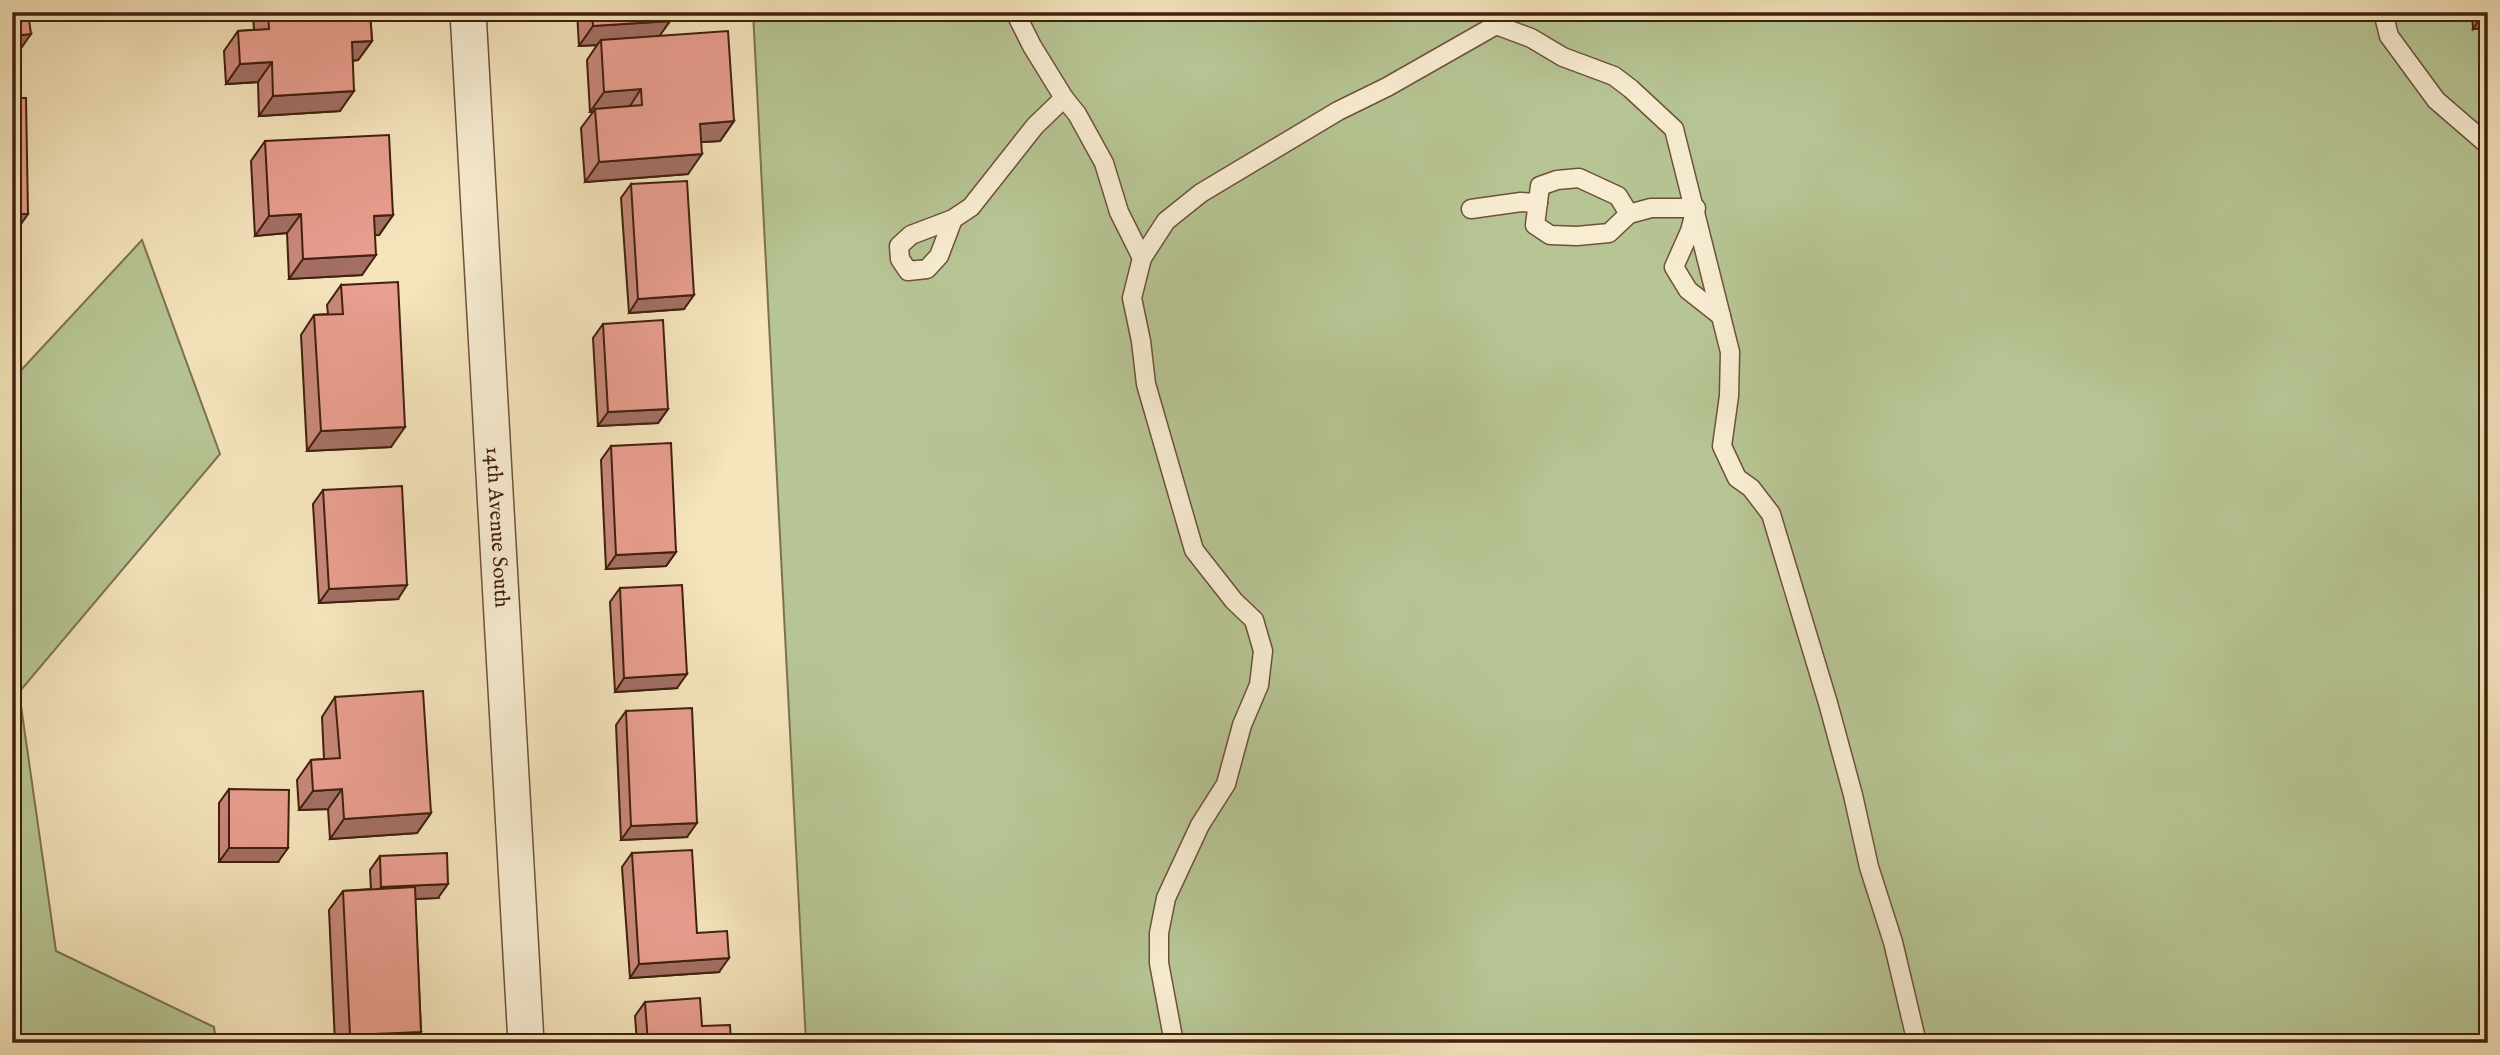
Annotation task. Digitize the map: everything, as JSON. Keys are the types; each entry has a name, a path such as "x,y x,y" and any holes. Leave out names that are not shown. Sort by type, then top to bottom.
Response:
{"street":[{"name":"14th Avenue South","path":"468,12 526,1043"}],"lane":[{"path":"1015,12 1032,46 1077,114 1104,163 1119,212 1142,258"},
{"path":"2383,12 2389,36 2436,100 2488,145"},
{"path":"1174,1043 1159,963 1159,933 1166,898 1200,825 1226,784 1242,725 1259,685 1263,651 1254,620 1234,601 1194,550 1146,384 1132,298 1142,258 1166,221 1201,193 1338,111 1387,87 1496,25 1531,38 1563,57 1614,76 1632,89 1674,129 1730,352 1729,396 1722,446 1737,478 1751,488 1771,514 1828,703 1853,794 1869,867 1893,942 1917,1043"},
{"path":"953,219 971,208 1035,126 1064,98"},
{"path":"1629,214 1618,196 1579,178 1557,180 1540,186 1535,225 1550,235 1609,233 1629,214 1651,208 1696,208"},
{"path":"1471,209 1521,202 1538,203"},
{"path":"1696,208 1690,231 1674,267 1688,290 1721,316"}],"green space":[{"path":"753,12 2488,12 2488,1043 806,1043"},
{"path":"142,240 220,454 19,692 56,951 214,1027 216,1043 12,1043 12,380"}],"building":[{"path":"12,12 28,12 31,34 12,36"},
{"path":"268,12 370,12 372,41 352,42 354,91 273,96 272,62 240,64 238,31 269,29"},
{"path":"592,12 669,12 670,21 593,26"},
{"path":"728,31 734,121 700,124 702,154 599,162 595,109 642,105 641,89 604,92 601,40"},
{"path":"12,98 26,98 28,214 12,214"},
{"path":"389,135 393,215 374,216 376,255 303,259 301,214 269,216 265,141"},
{"path":"687,181 694,295 638,299 631,184"},
{"path":"398,282 405,427 321,431 314,315 343,314 341,285"},
{"path":"663,320 668,409 608,412 603,324"},
{"path":"671,443 676,552 616,555 611,446"},
{"path":"402,486 407,585 329,589 323,490"},
{"path":"682,585 687,674 624,678 620,588"},
{"path":"423,691 431,813 344,819 342,789 313,791 311,760 340,758 335,697"},
{"path":"692,708 697,823 631,826 626,711"},
{"path":"229,789 289,790 288,848 229,848"},
{"path":"692,850 697,933 727,931 729,958 639,964 632,853"},
{"path":"447,853 448,884 381,887 380,856"},
{"path":"415,887 421,1032 350,1035 343,891"},
{"path":"700,998 702,1026 730,1025 731,1043 648,1043 645,1002"}]}
